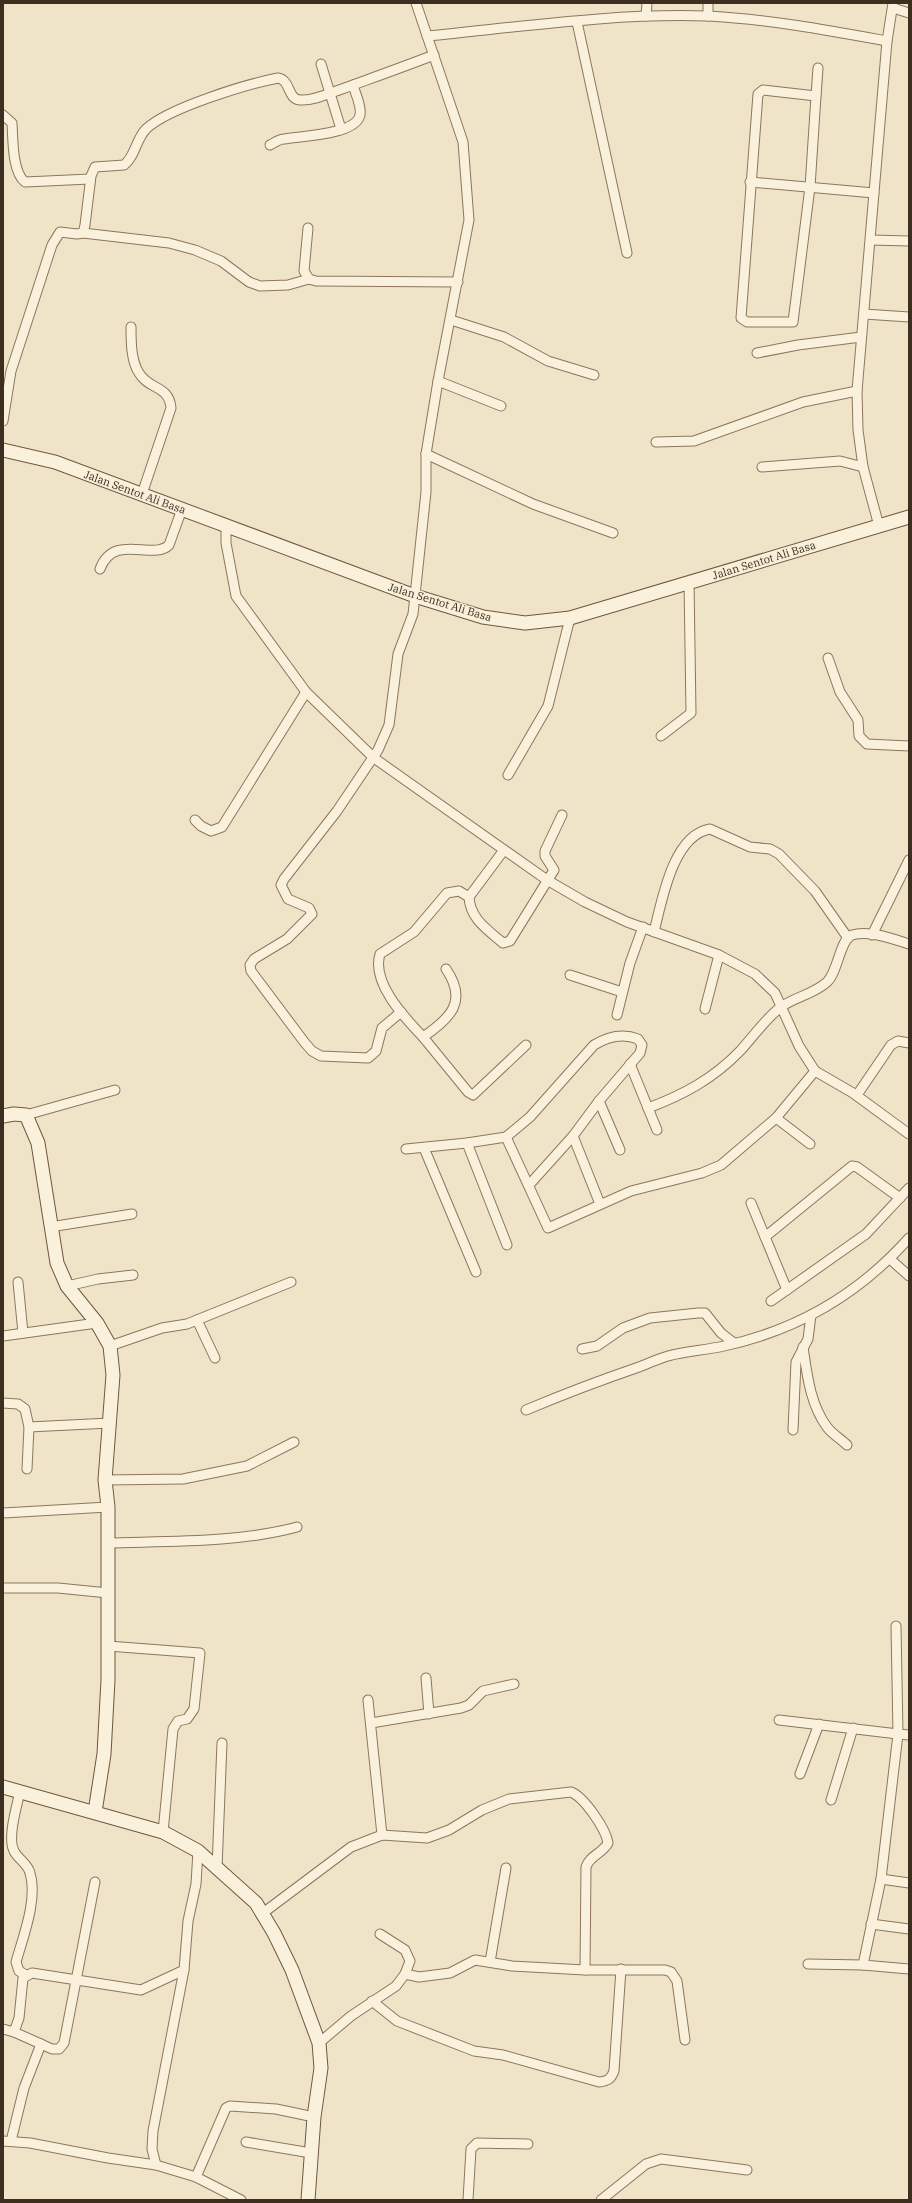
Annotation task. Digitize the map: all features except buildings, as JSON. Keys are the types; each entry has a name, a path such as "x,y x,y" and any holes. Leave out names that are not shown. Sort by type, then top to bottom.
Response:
{"street":[{"path":"401,1012 382,1028 376,1051 368,1058 321,1056 312,1051 305,1043 251,971 250,966 254,959 287,939 312,914 309,908 288,899 281,885 374,758 389,724 396,665 401,643 413,614 426,492 426,454 438,381 451,320 469,220 462,142 416,3"},
{"path":"646,3 646,16"},
{"path":"708,3 708,16"},
{"path":"879,526 863,467 858,430 857,391 887,41 893,5 909,13"},
{"path":"427,36 646,16 708,16 798,25 887,41"},
{"path":"577,22 627,253"},
{"path":"83,232 90,179 95,167 122,166 127,163 140,136 147,128 171,114 210,97 278,78 286,82 290,93 299,100 330,93 434,55"},
{"path":"321,64 341,129"},
{"path":"816,96 763,90 758,94 740,318 747,322 793,322 794,320 810,187 818,68"},
{"path":"270,145 284,138 312,137 341,129 356,121 360,116 353,85"},
{"path":"3,115 12,123 16,170 21,179 25,182 90,179"},
{"path":"750,182 874,193"},
{"path":"308,228 304,271 309,279"},
{"path":"3,421 11,371 52,244 60,232 76,234 83,232 169,243 195,250 221,261 249,282 260,286 288,285 309,279 316,281 458,282"},
{"path":"870,240 909,241"},
{"path":"864,314 909,317"},
{"path":"451,320 504,337 548,362 594,375"},
{"path":"131,327 132,348 138,373 145,381 166,393 170,398 171,408 142,494"},
{"path":"757,354 798,345 861,337"},
{"path":"438,381 501,406"},
{"path":"656,442 694,441 803,402 857,391"},
{"name":"Jalan Sentot Ali Basa","path":"3,450 55,462 415,596 483,617 525,623 570,618 909,517"},
{"path":"426,454 533,504 613,533"},
{"path":"762,467 840,461 863,467"},
{"path":"100,569 106,557 118,551 139,548 156,551 165,549 169,545 182,509"},
{"path":"226,526 226,543 236,596 306,692 374,758 547,880 585,902 654,932 719,955 755,974 775,992 799,1046 815,1071 857,1095 909,1134"},
{"path":"661,736 691,713 689,582"},
{"path":"508,775 548,706 570,618"},
{"path":"828,658 840,692 858,720 858,736 866,744 909,746"},
{"path":"195,820 211,831 222,827 306,692"},
{"path":"504,850 469,897 471,910 479,922 503,943 507,943 554,870 545,856 545,851 562,815"},
{"path":"654,932 660,908 681,850 696,834 710,829 750,847 770,850 779,854 815,891 848,938"},
{"path":"872,935 909,860"},
{"path":"469,897 459,891 447,893 414,932 380,954 379,968 381,978 392,1000 401,1012 468,1092 473,1095 526,1045"},
{"path":"617,1015 622,992 644,927"},
{"path":"648,1108 687,1092 711,1077 739,1052 781,1007 827,982 837,966 841,950 848,938 852,935 872,935 909,944"},
{"path":"705,1009 719,955"},
{"path":"423,1037 443,1021 454,1005 457,995 456,987 446,969"},
{"path":"570,974 622,992"},
{"path":"406,1148 467,1144 506,1137 530,1117 594,1045 604,1039 620,1036 638,1039 642,1045 640,1053 599,1101 574,1136 529,1185"},
{"path":"857,1095 891,1044 898,1041 909,1043"},
{"path":"630,1064 657,1130"},
{"path":"506,1137 548,1228 631,1191 702,1173 721,1166 776,1118 815,1071"},
{"path":"3,1116 14,1114 26,1115 115,1090"},
{"path":"599,1101 620,1150"},
{"path":"26,1115 38,1144 50,1227 57,1263 68,1286 97,1323 110,1346 113,1376 105,1480 108,1507 108,1646 104,1754 95,1812"},
{"path":"776,1118 810,1144"},
{"path":"574,1136 600,1204"},
{"path":"467,1144 507,1245"},
{"path":"424,1148 476,1272"},
{"path":"765,1237 852,1166 857,1167 900,1198"},
{"path":"771,1302 866,1234 909,1188"},
{"path":"751,1203 787,1290"},
{"path":"50,1227 132,1214"},
{"path":"526,1410 601,1379 666,1356 734,1343 773,1331 811,1315 866,1281 890,1259 909,1238"},
{"path":"890,1259 909,1276"},
{"path":"68,1286 98,1279 133,1275"},
{"path":"18,1282 22,1333"},
{"path":"110,1346 162,1328 187,1324 291,1282"},
{"path":"582,1349 597,1346 623,1328 650,1318 698,1312 705,1313 722,1334 734,1343"},
{"path":"793,1430 796,1362 808,1339 811,1315"},
{"path":"197,1320 216,1358"},
{"path":"3,1336 97,1323"},
{"path":"803,1346 809,1382 817,1407 827,1427 847,1445"},
{"path":"3,1403 18,1404 25,1409 29,1427 27,1469"},
{"path":"29,1427 110,1423"},
{"path":"105,1480 183,1479 247,1466 294,1442"},
{"path":"3,1514 108,1507"},
{"path":"107,1543 167,1541 270,1534 297,1527"},
{"path":"3,1588 58,1588 108,1593"},
{"path":"863,1965 881,1879 898,1734 896,1626"},
{"path":"108,1646 200,1653 194,1709 187,1719 178,1721 173,1729 163,1832"},
{"path":"426,1678 429,1714"},
{"path":"371,1723 469,1706 483,1691 514,1684"},
{"path":"368,1700 382,1835"},
{"path":"779,1720 909,1735"},
{"path":"800,1774 819,1724"},
{"path":"831,1800 853,1728"},
{"path":"217,1868 222,1743"},
{"path":"3,1787 163,1832 198,1851 256,1903 263,1913 292,1970 319,2043 321,2068 314,2117 308,2200"},
{"path":"20,1791 11,1840 14,1852 31,1874 32,1906 16,1962 19,1971 26,1975"},
{"path":"263,1913 351,1847 382,1835 427,1838 449,1830 482,1810 508,1799 565,1792 580,1797 605,1832 608,1843 605,1850 588,1862 586,1867 584,1970"},
{"path":"156,2164 152,2149 153,2131 184,1970 188,1921 196,1884 198,1851"},
{"path":"490,1962 506,1868"},
{"path":"881,1879 909,1883"},
{"path":"3,2029 14,2032 52,2049 59,2049 64,2043 95,1882"},
{"path":"871,1924 909,1929"},
{"path":"319,2043 372,2001 396,1986 406,1974 410,1961 405,1950 380,1934"},
{"path":"406,1974 419,1977 450,1973 475,1960 512,1966 584,1970 665,1970 675,1976 684,2040"},
{"path":"808,1964 863,1965 909,1969"},
{"path":"372,2001 397,2021 474,2051 503,2055 600,2082 607,2081 614,2071 621,1969"},
{"path":"14,2032 19,2018 23,1978 26,1975 32,1973 141,1990 184,1970"},
{"path":"41,2044 24,2088 7,2141 156,2164 196,2177 241,2200"},
{"path":"196,2177 226,2108 230,2106 276,2109 314,2117"},
{"path":"246,2142 311,2153"},
{"path":"468,2200 471,2149 473,2145 477,2143 528,2144"},
{"path":"601,2200 646,2164 661,2159 748,2170"}]}
